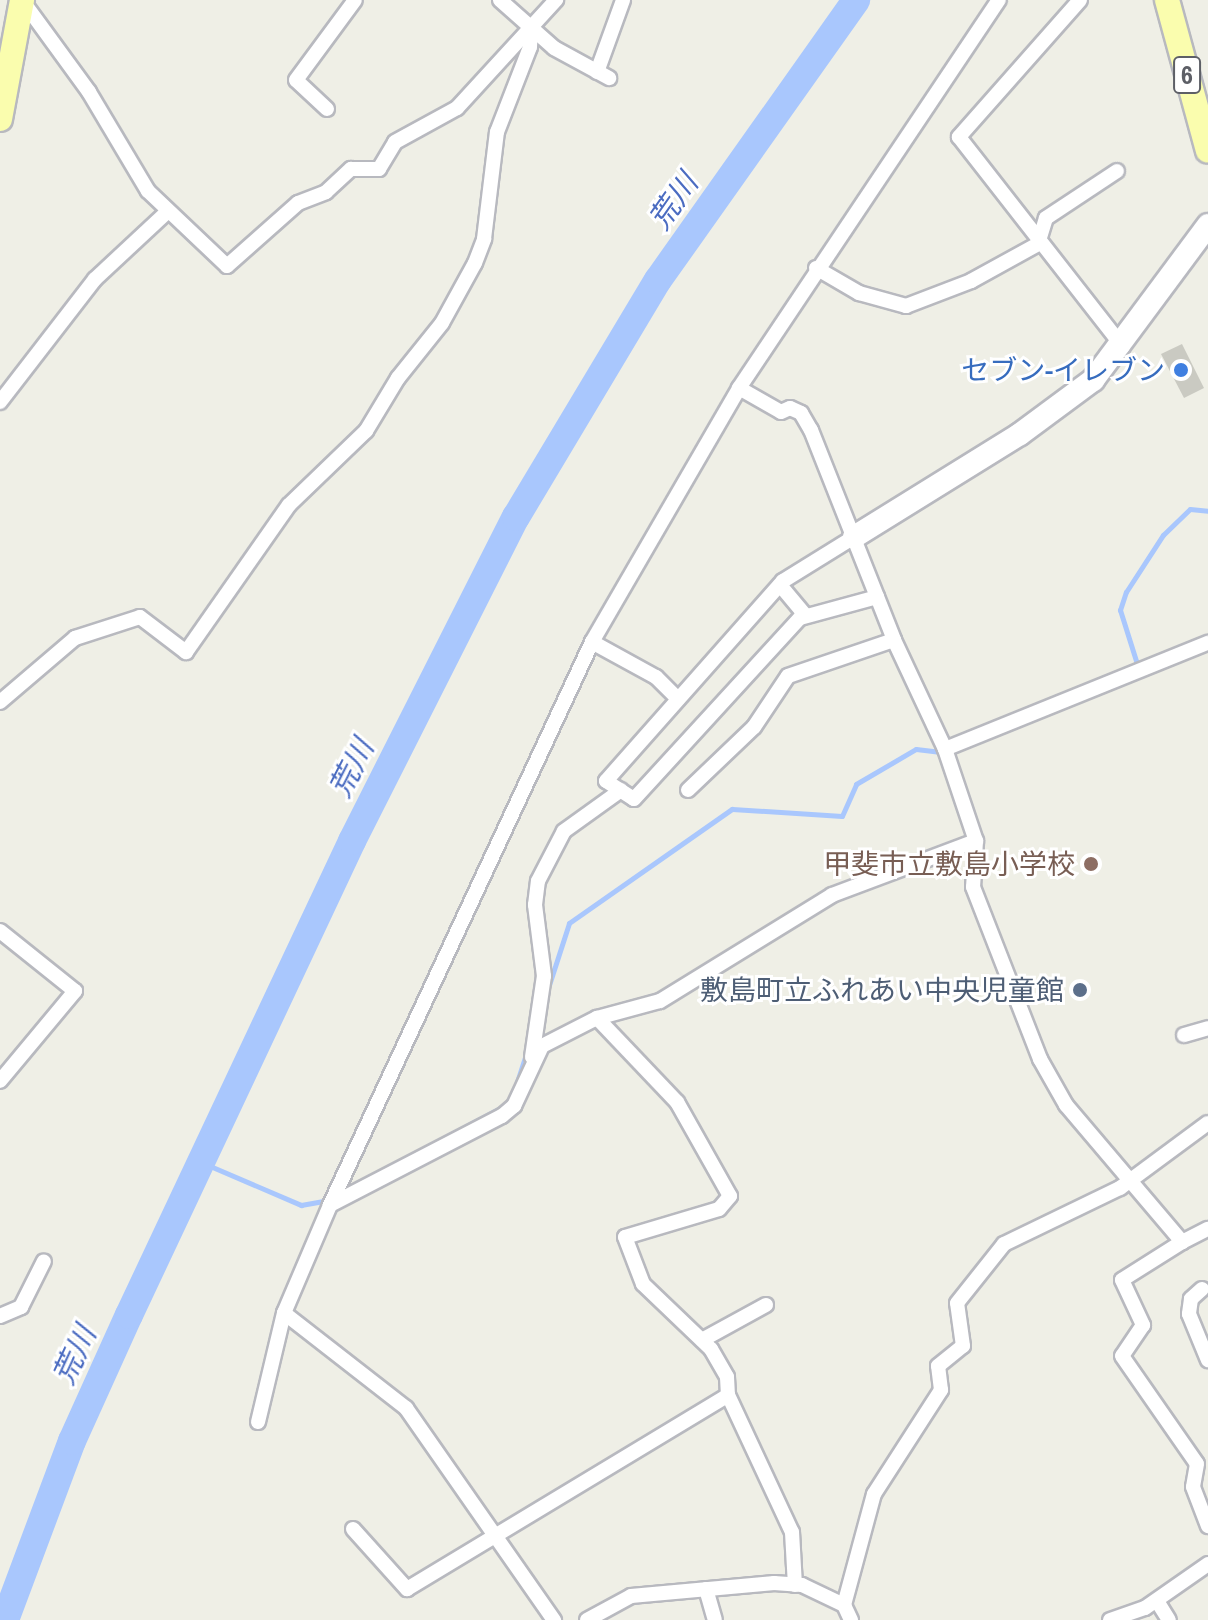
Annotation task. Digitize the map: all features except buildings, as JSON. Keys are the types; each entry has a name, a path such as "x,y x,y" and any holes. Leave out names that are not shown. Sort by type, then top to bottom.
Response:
{"main road":[{"path":"0,119 22,0"},
{"name":"6","path":"1167,0 1208,151"}],"street":[{"path":"22,0 166,213 227,266 298,203 326,192 351,169 379,169 395,142 457,108 556,0"},
{"path":"327,109 296,80 355,0"},
{"path":"500,0 531,29 603,75 623,0"},
{"path":"258,1422 284,1313 330,1205 592,642 739,388 816,268 999,0"},
{"path":"1080,0 959,137 1038,244 1052,249 1123,347"},
{"path":"0,702 75,638 140,617 186,652 289,505 366,431 398,378 442,323 475,263 484,239 497,132 530,47 531,29"},
{"path":"816,268 859,293 906,306 971,281 1038,244 1046,218 1117,171"},
{"path":"0,402 95,279 166,213"},
{"path":"877,597 806,616 634,799 606,781 780,585 1020,434 1093,380 1123,347 1208,225"},
{"path":"739,388 781,412 790,408 801,413 894,640 945,749 976,841 973,887 1040,1059 1066,1105 1182,1242"},
{"path":"780,585 806,616"},
{"path":"688,790 754,727 788,676 894,640"},
{"path":"592,642 656,677 678,699"},
{"path":"945,749 1208,643"},
{"path":"330,1205 502,1116 514,1106 532,1058 544,976 535,905 538,881 564,831 621,790"},
{"path":"532,1058 597,1018 660,1001 832,895 976,841"},
{"path":"0,931 75,991 0,1081"},
{"path":"597,1018 677,1102 730,1196 719,1209 625,1237 643,1284 702,1340 727,1377 728,1395 781,1501 796,1554 795,1585"},
{"path":"1184,1035 1208,1028"},
{"path":"851,1620 844,1605 874,1494 941,1390 938,1366 963,1346 957,1303 1004,1244 1131,1180 1208,1123"},
{"path":"1208,1229 1122,1280 1143,1325 1122,1356 1197,1464 1193,1487 1208,1526"},
{"path":"0,1316 21,1307 44,1261"},
{"path":"1202,1289 1191,1299 1189,1314 1208,1360"},
{"path":"702,1340 766,1305"},
{"path":"284,1313 391,1392 498,1535 554,1620"},
{"path":"353,1529 407,1589 728,1395"},
{"path":"1110,1620 1157,1601 1208,1564"},
{"path":"587,1620 631,1596 706,1589 795,1585 844,1605"},
{"path":"706,1589 715,1620"},
{"path":"1157,1601 1169,1620"}],"waterway":[{"name":"荒川","path":"5,1620 72,1441 129,1315 352,841 516,517 658,280 856,0"},
{"path":"1138,667 1120,610 1126,592 1163,535 1190,509 1208,511"},
{"path":"549,985 569,923 732,809 842,816 856,784 916,749 941,752"},
{"path":"515,1088 527,1052"},
{"path":"372,1176 504,1106"},
{"path":"203,1163 301,1205 328,1200"}],"place":[{"name":"セブン-イレブン","path":"1181,370"},
{"name":"甲斐市立敷島小学校","path":"1091,864"},
{"name":"敷島町立ふれあい中央児童館","path":"1080,990"}]}
